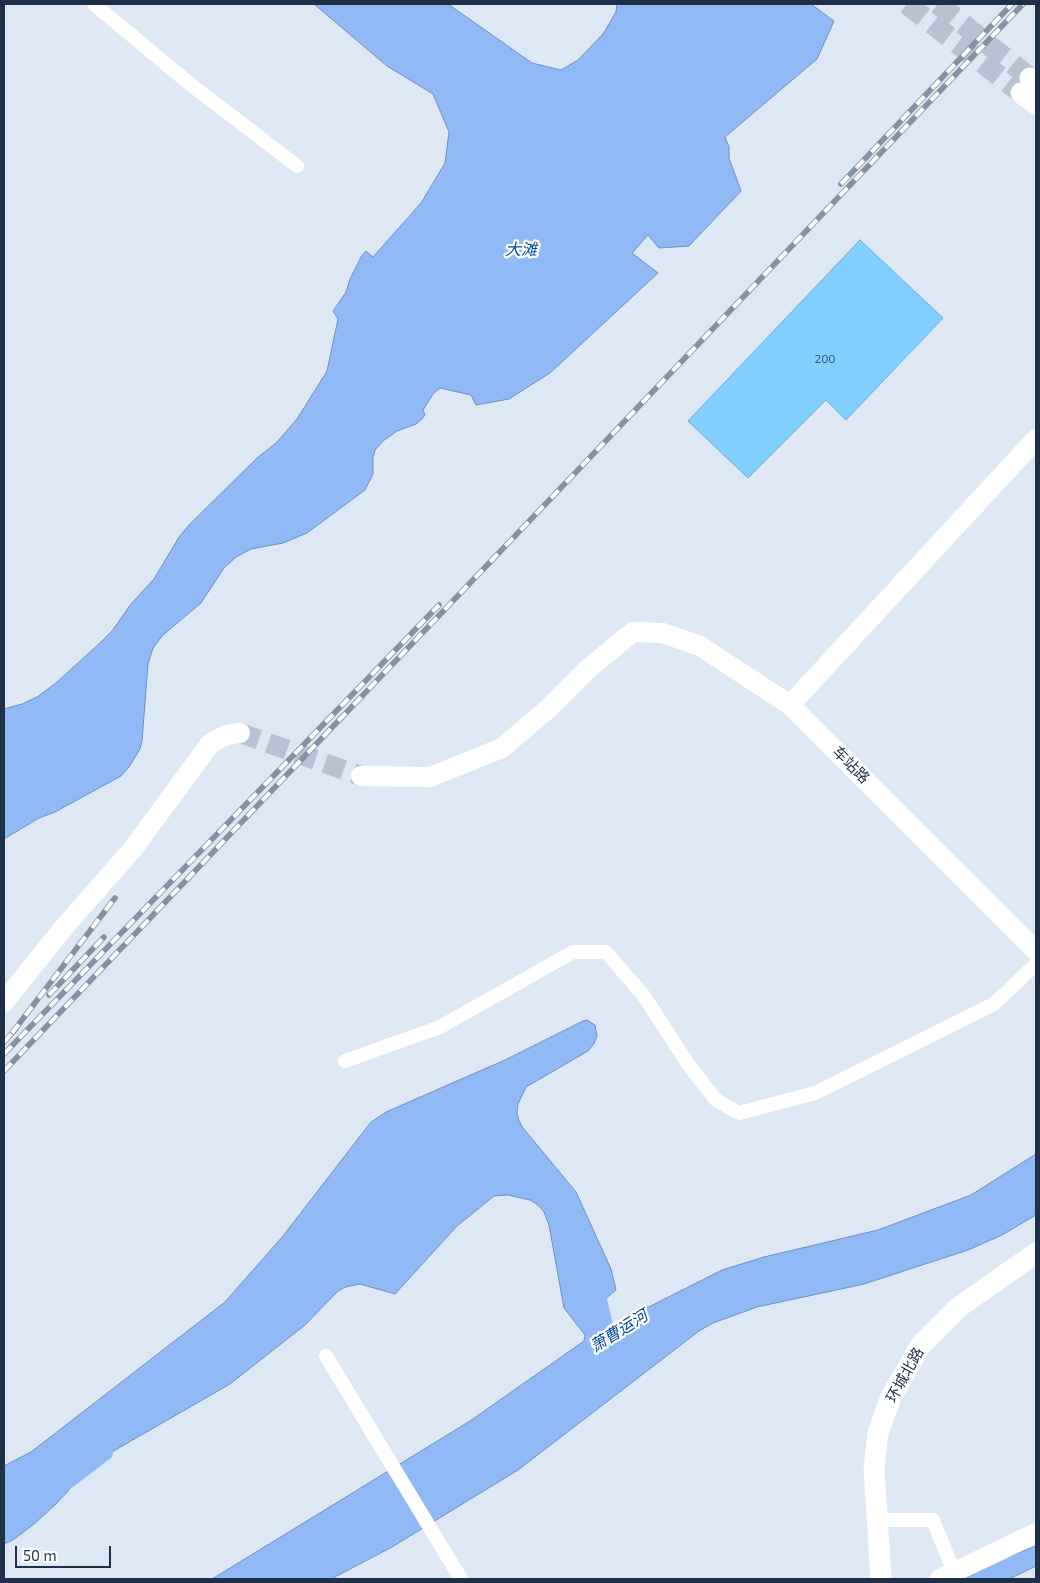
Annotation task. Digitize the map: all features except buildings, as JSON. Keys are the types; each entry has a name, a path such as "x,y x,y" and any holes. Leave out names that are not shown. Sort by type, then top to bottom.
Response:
{"main road":[{"name":"环城北路","path":"881,1579 874,1469 878,1433 891,1397 921,1344 959,1307 1036,1253"},
{"name":"环城北路","path":"890,1579 885,1473 889,1436 898,1399 927,1349 964,1312 1036,1263"}],"street":[{"path":"94,4 190,84 297,166"},
{"path":"790,705 1036,439"},
{"name":"车站路","path":"361,776 430,777 502,748 549,708 589,668 633,632 663,633 700,646 790,705 1036,950"},
{"path":"8,988 132,850 210,744 226,735 240,733"},
{"path":"344,1062 440,1027 573,952 606,952 644,996 688,1064 716,1100 740,1114 815,1093 994,1004 1036,964"},
{"path":"326,1356 461,1579"},
{"path":"888,1520 934,1520 947,1576 1036,1533"}],"water":[{"name":"大滩","path":"314,4 448,4 532,63 561,70 578,60 603,34 616,12 617,4 811,4 834,21 817,59 725,137 729,147 729,158 741,191 689,246 659,248 648,235 632,253 658,273 550,373 509,399 476,405 471,395 440,388 433,394 423,410 425,415 422,419 416,424 397,431 383,441 375,450 373,474 365,490 307,533 283,543 251,549 236,557 224,568 201,603 163,635 153,648 148,664 142,741 140,749 129,767 121,776 55,812 39,818 4,839 4,709 37,697 56,683 101,642 112,631 131,604 154,579 179,537 189,525 257,458 276,443 297,419 327,371 338,319 333,311 346,292 361,257 366,251 373,257 421,203 445,163 449,132 433,94 387,66"},
{"name":"萧曹运河","path":"587,1020 595,1025 597,1036 594,1044 588,1051 526,1087 518,1104 517,1113 523,1128 576,1192 611,1269 616,1290 598,1305 599,1314 605,1329 722,1270 764,1257 878,1230 971,1195 1036,1154 1036,1215 1002,1235 968,1250 864,1284 757,1307 713,1323 699,1331 518,1470 392,1547 331,1579 212,1579 470,1421 584,1341 585,1335 564,1308 549,1225 544,1212 530,1200 508,1195 494,1196 457,1226 395,1294 360,1284 345,1287 337,1292 305,1325 230,1384 84,1468 68,1491 55,1505 34,1524 13,1540 4,1544 4,1466 31,1452 225,1302 283,1236 371,1122 386,1112 505,1060"},
{"path":"1036,1546 1036,1566 1009,1579 964,1579 1007,1557"}],"waterway":[{"name":"萧曹运河","path":"596,1284 611,1346"},
{"path":"68,1482 106,1453"}],"tunnel":[{"path":"907,4 1021,93"},
{"path":"938,4 1030,78"},
{"path":"240,733 361,776"}],"railway":[{"path":"841,184 1012,4"},
{"path":"4,1071 1023,4"},
{"path":"4,1054 439,605"},
{"path":"12,1033 115,898"},
{"path":"49,995 104,937"},
{"path":"4,1042 16,1029"}]}
